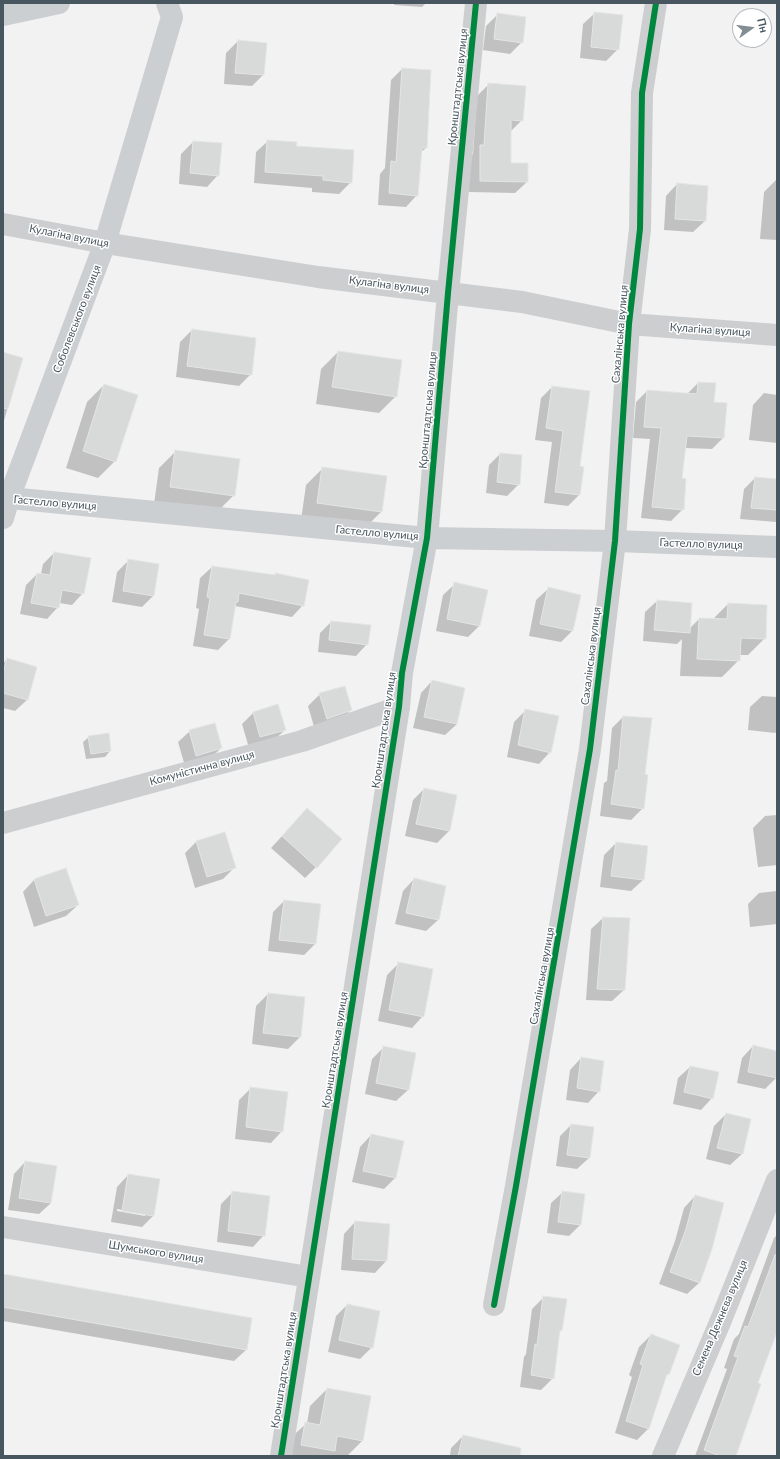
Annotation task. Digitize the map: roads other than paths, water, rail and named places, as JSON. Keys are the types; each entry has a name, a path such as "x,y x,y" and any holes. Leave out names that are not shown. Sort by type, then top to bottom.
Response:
{"street":[{"path":"3,15 59,3"},
{"name":"Кронштадтська вулиця","path":"281,1456 399,708 402,673 427,538 448,293 476,3"},
{"name":"Сахалінська вулиця","path":"494,1305 516,1186 590,749 615,542 629,324 640,230 642,93 656,3"},
{"name":"Соболевського вулиця","path":"5,504 105,243 171,8"},
{"name":"Кулагіна вулиця","path":"3,224 105,243 318,277 522,302 629,324 777,335"},
{"name":"Гастелло вулиця","path":"5,504 427,538 777,547"},
{"name":"Комуністична вулиця","path":"3,823 302,741 399,708"},
{"name":"Семена Дежнєва вулиця","path":"663,1456 721,1320 777,1180"},
{"name":"Шумського вулиця","path":"3,1227 309,1277"}]}
